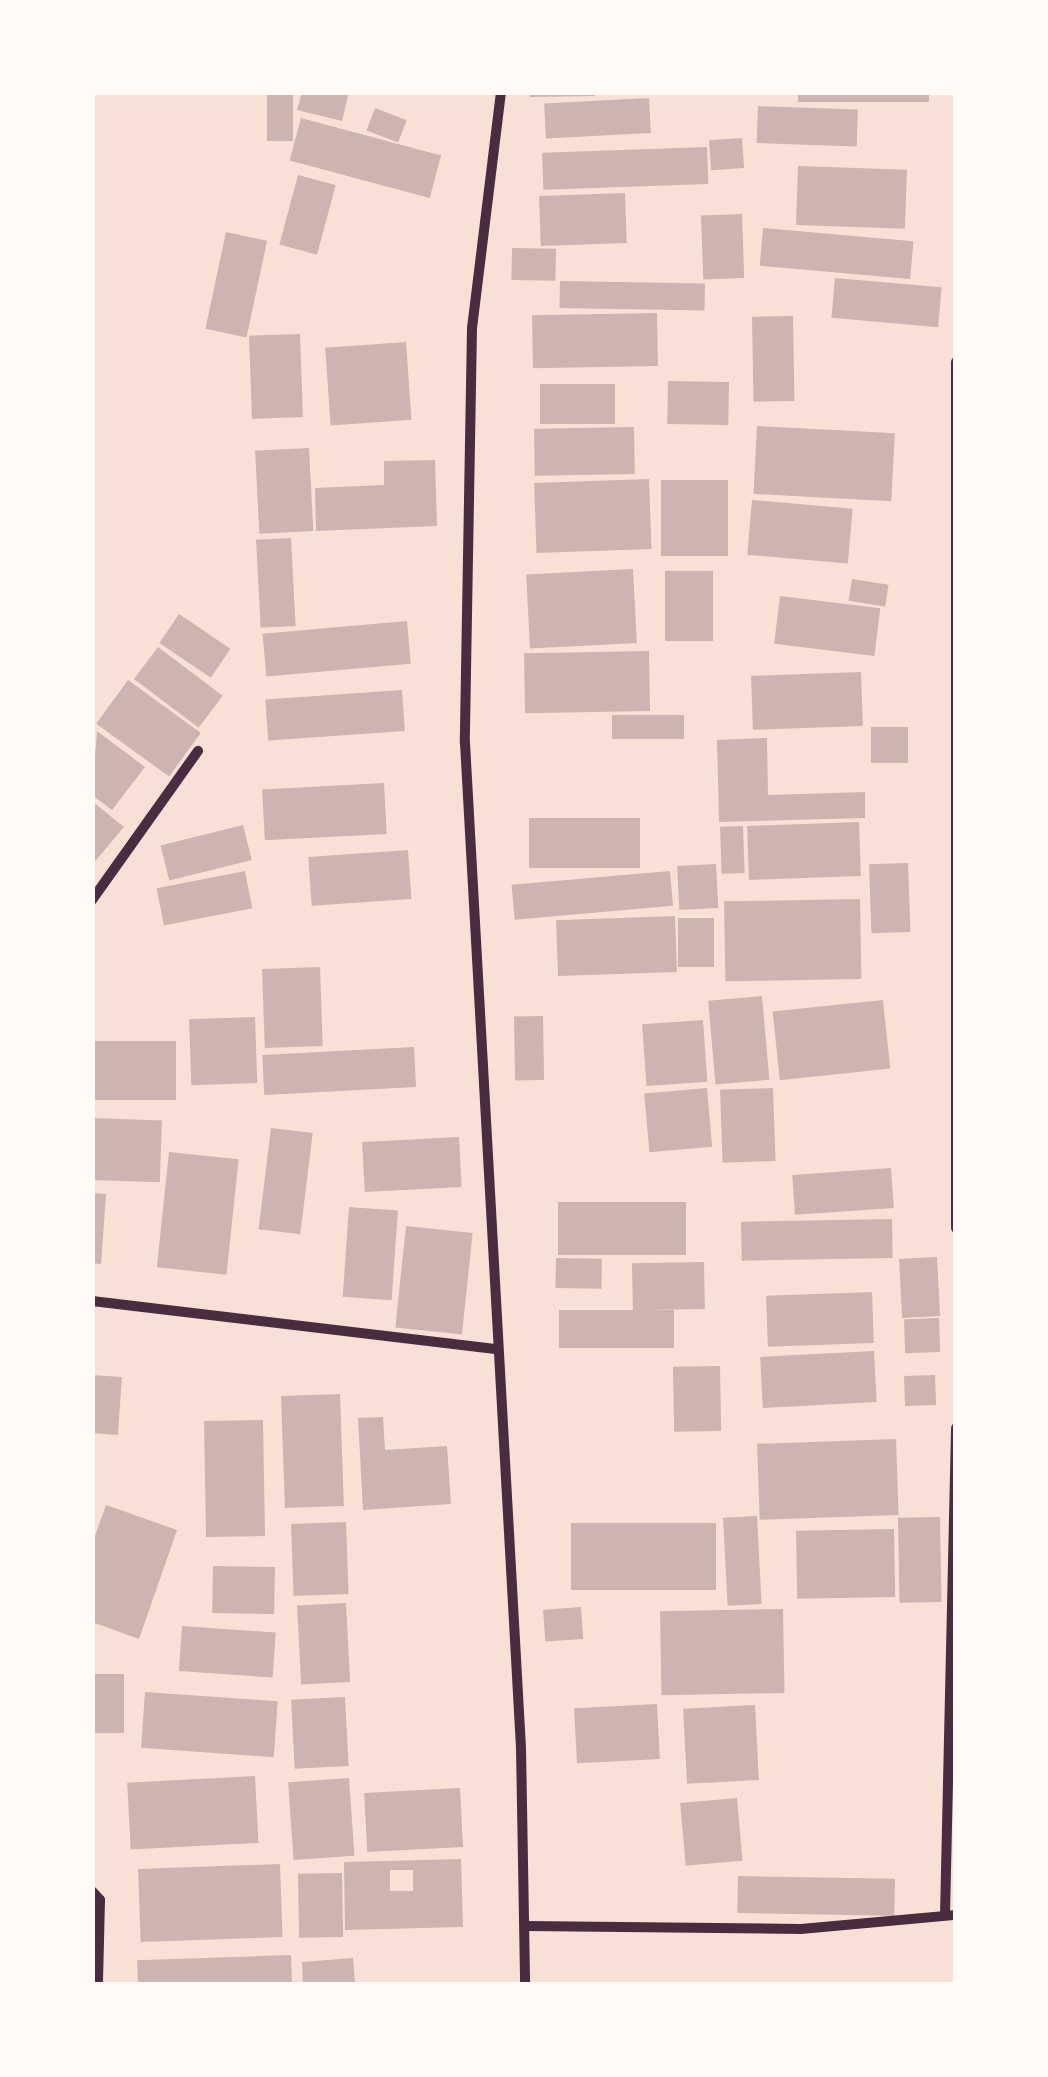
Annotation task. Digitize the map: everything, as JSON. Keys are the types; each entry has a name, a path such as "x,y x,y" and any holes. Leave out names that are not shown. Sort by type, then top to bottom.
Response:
{"street":[{"path":"501,92 472,328 465,496 465,743 526,1926 524,1984"},
{"path":"956,362 956,1228"},
{"path":"92,900 198,751"},
{"path":"92,1301 496,1349"},
{"path":"526,1926 801,1929 950,1915 956,1428"},
{"path":"92,1891 100,1900 98,1984"}],"building":[{"path":"267,92 293,92 293,141 267,141"},
{"path":"302,92 349,92 342,121 297,110"},
{"path":"530,92 595,92 595,96 530,97"},
{"path":"798,92 929,92 929,102 798,102"},
{"path":"649,98 651,133 546,138 544,103"},
{"path":"758,106 858,109 857,146 757,143"},
{"path":"375,108 407,120 398,143 366,130"},
{"path":"301,118 441,156 430,198 290,161"},
{"path":"742,138 744,168 711,170 709,140"},
{"path":"707,147 708,184 543,190 542,153"},
{"path":"798,166 907,170 905,229 796,225"},
{"path":"298,175 336,185 317,255 279,245"},
{"path":"625,193 627,243 541,246 539,196"},
{"path":"742,214 744,278 703,279 701,215"},
{"path":"763,228 913,241 910,279 760,266"},
{"path":"226,232 267,241 246,338 205,329"},
{"path":"512,248 556,249 555,281 511,280"},
{"path":"835,278 942,287 938,327 832,318"},
{"path":"560,281 705,284 705,311 560,308"},
{"path":"657,313 658,366 533,368 532,315"},
{"path":"793,316 794,401 753,402 752,317"},
{"path":"300,334 303,417 252,419 249,336"},
{"path":"406,342 411,420 331,425 325,348"},
{"path":"668,381 729,382 728,425 667,424"},
{"path":"540,384 615,384 615,424 540,424"},
{"path":"757,426 895,433 891,501 753,494"},
{"path":"634,427 635,474 535,476 534,429"},
{"path":"309,448 313,531 259,534 255,451"},
{"path":"435,460 437,526 316,531 315,488 384,485 384,461"},
{"path":"649,479 651,549 537,553 534,483"},
{"path":"661,480 728,480 728,556 661,556"},
{"path":"752,500 853,509 848,564 747,555"},
{"path":"291,538 296,626 261,628 256,540"},
{"path":"633,569 637,643 530,648 526,575"},
{"path":"665,571 713,571 713,641 665,641"},
{"path":"852,579 889,585 885,607 849,601"},
{"path":"780,596 880,608 874,656 774,644"},
{"path":"179,614 230,649 211,678 159,643"},
{"path":"407,621 411,664 266,676 263,634"},
{"path":"158,647 223,696 199,728 134,679"},
{"path":"649,651 650,711 525,713 524,653"},
{"path":"861,672 863,726 753,730 751,676"},
{"path":"128,680 201,733 169,777 96,724"},
{"path":"402,690 405,731 268,740 265,700"},
{"path":"612,715 684,715 684,739 612,739"},
{"path":"871,727 908,727 908,763 871,763"},
{"path":"97,731 145,767 112,810 92,795"},
{"path":"767,738 768,795 865,792 865,818 719,822 717,740"},
{"path":"384,783 387,834 265,840 262,789"},
{"path":"92,801 124,827 92,865"},
{"path":"529,818 640,818 640,868 529,868"},
{"path":"859,822 861,876 749,880 747,826"},
{"path":"243,825 252,860 169,880 161,846"},
{"path":"743,826 745,873 722,874 720,827"},
{"path":"408,850 411,899 312,906 308,857"},
{"path":"908,863 910,932 871,933 869,864"},
{"path":"716,864 718,908 679,910 677,866"},
{"path":"245,871 252,908 164,925 157,888"},
{"path":"670,871 673,906 515,920 512,885"},
{"path":"860,899 861,979 725,981 724,901"},
{"path":"675,916 677,972 558,976 556,920"},
{"path":"678,918 714,918 714,967 678,967"},
{"path":"320,967 323,1046 265,1048 262,969"},
{"path":"762,996 769,1080 716,1084 708,1001"},
{"path":"883,1000 890,1069 780,1080 773,1012"},
{"path":"543,1016 544,1080 515,1080 514,1017"},
{"path":"255,1017 257,1083 191,1085 189,1019"},
{"path":"703,1020 707,1082 646,1086 642,1024"},
{"path":"92,1041 176,1041 176,1100 92,1100"},
{"path":"414,1047 416,1087 264,1095 262,1055"},
{"path":"707,1088 712,1147 649,1152 644,1093"},
{"path":"773,1088 776,1161 723,1163 720,1090"},
{"path":"93,1118 162,1120 160,1182 92,1180"},
{"path":"271,1128 313,1133 300,1234 259,1229"},
{"path":"459,1137 462,1187 365,1192 362,1142"},
{"path":"169,1152 239,1159 226,1275 157,1267"},
{"path":"891,1168 894,1208 795,1215 792,1175"},
{"path":"92,1193 106,1194 101,1264 92,1263"},
{"path":"558,1202 686,1202 686,1255 558,1255"},
{"path":"349,1207 398,1210 392,1300 343,1297"},
{"path":"892,1219 893,1258 742,1261 741,1222"},
{"path":"406,1226 473,1233 462,1334 395,1327"},
{"path":"937,1257 940,1316 902,1318 899,1259"},
{"path":"556,1258 602,1259 601,1289 555,1288"},
{"path":"704,1262 705,1309 633,1310 632,1263"},
{"path":"872,1292 874,1343 768,1347 766,1296"},
{"path":"559,1310 674,1310 674,1348 559,1348"},
{"path":"939,1318 940,1352 905,1353 904,1319"},
{"path":"874,1351 877,1402 763,1408 760,1357"},
{"path":"720,1366 721,1431 674,1432 673,1367"},
{"path":"92,1375 122,1377 118,1435 92,1433"},
{"path":"935,1375 936,1405 905,1406 904,1376"},
{"path":"340,1394 344,1506 285,1508 281,1396"},
{"path":"383,1417 385,1450 447,1446 451,1504 363,1510 358,1418"},
{"path":"263,1420 265,1536 206,1537 204,1421"},
{"path":"896,1439 899,1515 760,1520 757,1444"},
{"path":"106,1505 177,1530 139,1639 92,1622 92,1544"},
{"path":"757,1516 762,1604 728,1606 723,1518"},
{"path":"940,1517 941,1602 899,1603 898,1518"},
{"path":"346,1522 349,1594 294,1596 291,1524"},
{"path":"571,1523 716,1523 716,1590 571,1590"},
{"path":"894,1529 895,1597 797,1599 796,1531"},
{"path":"213,1566 275,1567 274,1614 212,1613"},
{"path":"346,1603 350,1682 301,1684 297,1606"},
{"path":"581,1607 583,1639 545,1642 543,1610"},
{"path":"783,1609 784,1693 661,1695 660,1611"},
{"path":"182,1626 276,1633 273,1677 179,1671"},
{"path":"92,1674 124,1674 124,1733 92,1733"},
{"path":"145,1692 278,1701 274,1757 141,1748"},
{"path":"345,1697 349,1766 295,1769 291,1700"},
{"path":"657,1704 660,1759 577,1763 574,1708"},
{"path":"755,1705 759,1780 687,1784 683,1709"},
{"path":"255,1776 259,1843 131,1850 127,1783"},
{"path":"349,1778 354,1856 294,1860 288,1782"},
{"path":"460,1788 463,1847 367,1852 364,1793"},
{"path":"737,1798 742,1861 686,1866 680,1803"},
{"path":"461,1859 463,1927 345,1930 344,1862","holes":["390,1870 413,1870 413,1891 390,1891"]},
{"path":"280,1864 283,1937 141,1942 138,1869"},
{"path":"342,1873 343,1937 299,1938 298,1874"},
{"path":"738,1876 895,1879 894,1916 737,1913"},
{"path":"291,1955 292,1984 138,1984 137,1960"},
{"path":"353,1958 355,1984 303,1984 302,1962"}]}
